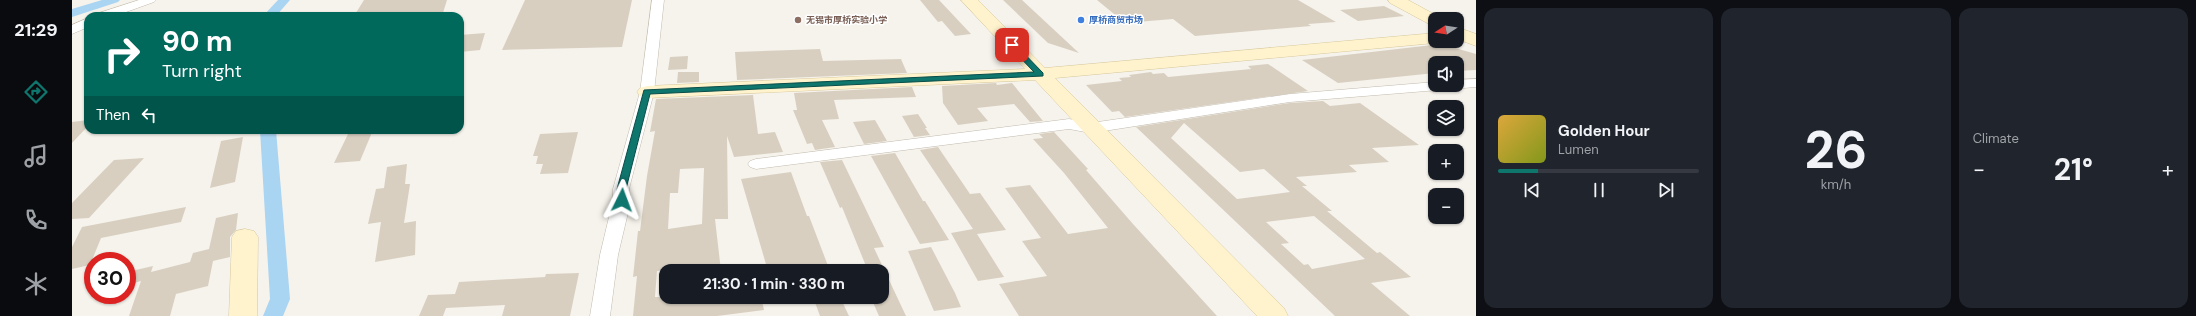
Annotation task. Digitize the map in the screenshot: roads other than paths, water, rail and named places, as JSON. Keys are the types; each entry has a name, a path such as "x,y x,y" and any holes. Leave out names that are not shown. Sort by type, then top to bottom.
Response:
{"street":[{"path":"115,12 150,0"},
{"path":"600,316 610,255 622,200 621,189 647,92 658,0"},
{"path":"969,0 1274,316"},
{"path":"1396,0 1428,16"},
{"path":"72,30 84,24"},
{"path":"1036,71 1428,29"},
{"path":"647,92 1036,71 1428,39"},
{"path":"1464,84 1476,83"},
{"path":"756,164 948,138 1069,124 1091,128 1290,98 1428,87"},
{"path":"243,316 245,236"}],"waterway":[{"path":"72,13 114,0"},
{"path":"273,12 284,0"},
{"path":"268,134 280,299 273,316"}],"place":[{"name":"无锡市厚桥实验小学","path":"798,20"},
{"name":"厚桥商贸市场","path":"1081,20"}]}
